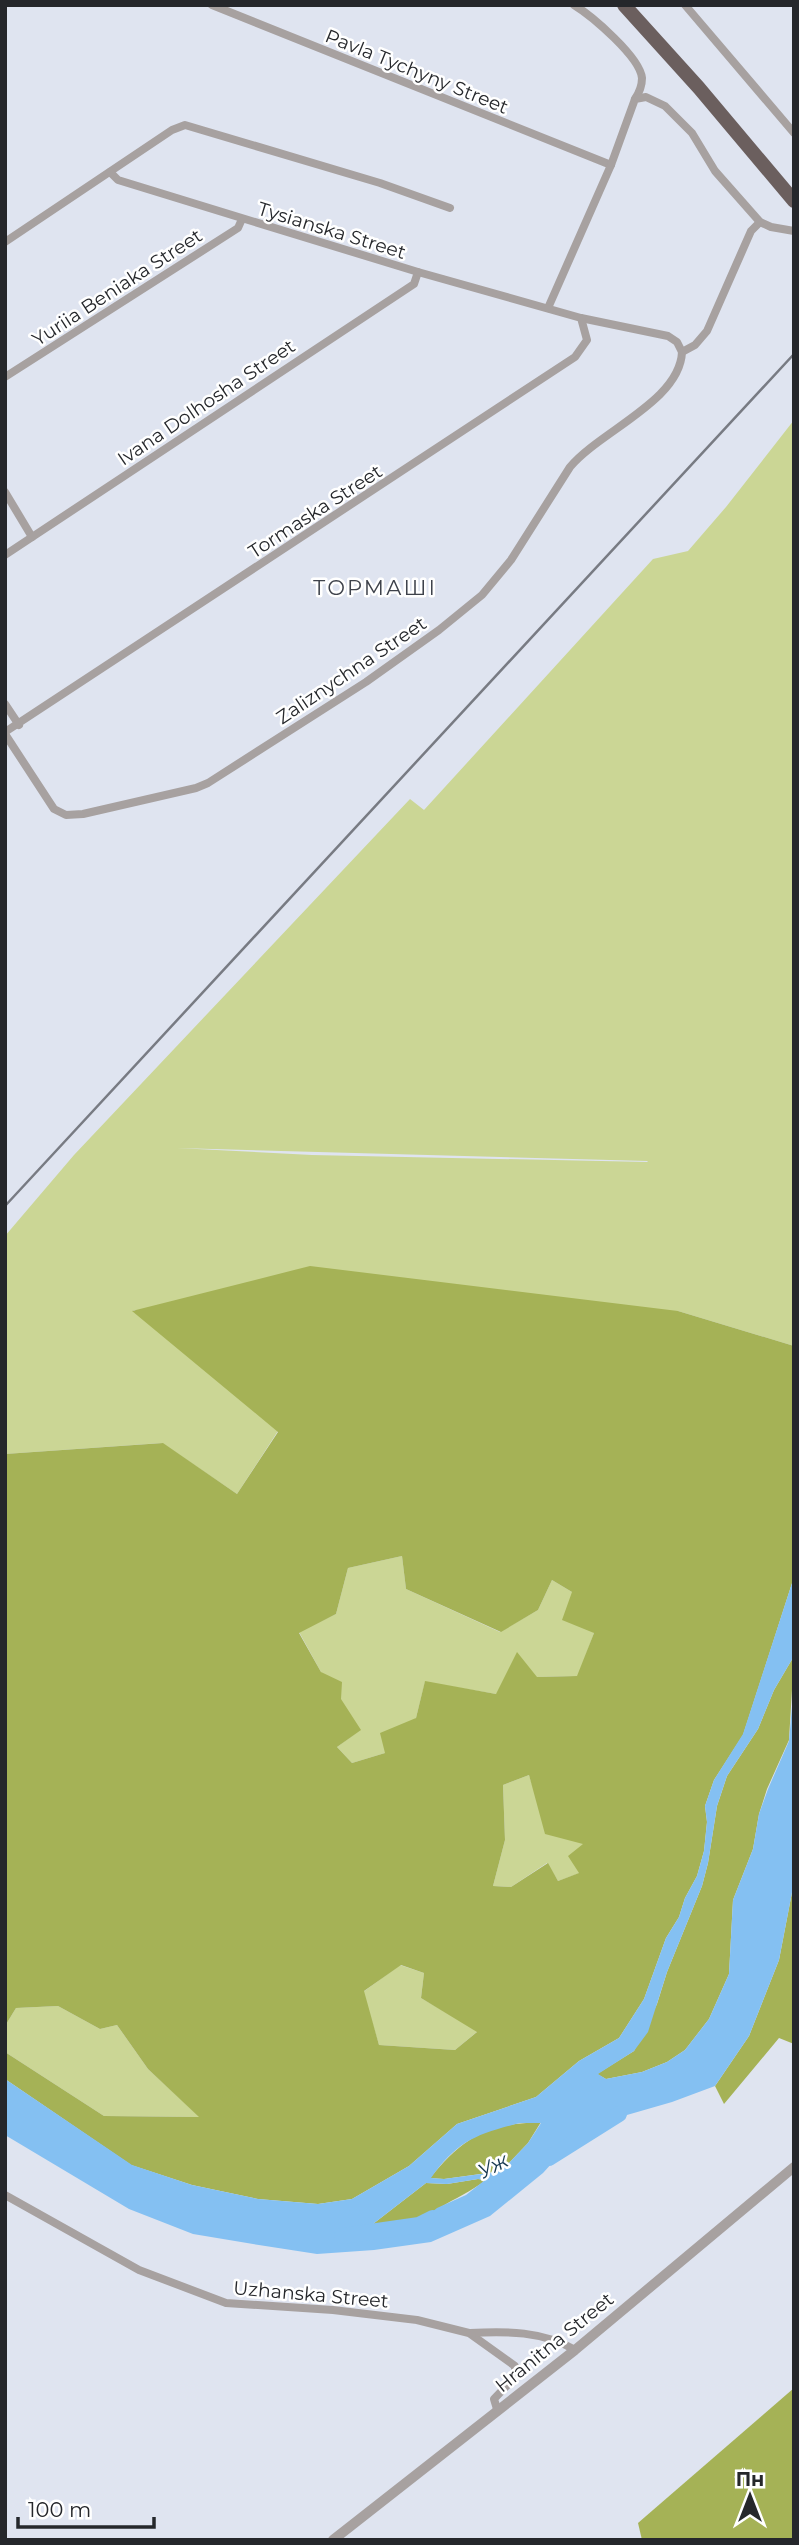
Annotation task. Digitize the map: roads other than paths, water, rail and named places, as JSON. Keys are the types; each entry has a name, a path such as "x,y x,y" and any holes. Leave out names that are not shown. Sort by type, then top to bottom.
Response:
{"highway":[{"path":"624,5 699,88 794,201"}],"street":[{"name":"Pavla Tychyny Street","path":"212,5 611,165"},
{"path":"574,5 600,24 638,66 641,84 611,165 548,308 581,318 668,336 677,342 682,352"},
{"path":"685,5 794,134"},
{"path":"635,99 646,97 665,106 692,133 715,170 760,222 794,231"},
{"path":"5,242 172,130 190,126 380,183 450,208"},
{"name":"Tysianska Street","path":"110,173 118,180 242,219 548,308"},
{"name":"Yuriia Beniaka Street","path":"5,377 239,228 242,219"},
{"name":"Zaliznychna Street","path":"5,733 54,809 66,814 83,814 195,788 219,777 366,682 439,630 482,595 511,559 570,467 588,447 635,416 659,395 679,369 682,352 695,345 707,331 751,231 760,222"},
{"name":"Ivana Dolhosha Street","path":"5,555 414,284 418,272"},
{"name":"Tormaska Street","path":"5,733 575,358 587,340 581,318"},
{"path":"5,492 32,537"},
{"path":"5,704 19,725"},
{"name":"Hranitna Street","path":"333,2540 575,2350 794,2167"},
{"name":"Uzhanska Street","path":"5,2195 139,2270 226,2303 378,2315 417,2320 469,2333 516,2332 544,2337 575,2350"},
{"name":"Uzhanska Street","path":"469,2333 515,2366 515,2377 495,2399 497,2409"}],"water":[{"path":"794,1577 794,1656 774,1690 758,1729 727,1776 717,1806 702,1886 667,1972 648,2032 634,2051 598,2074 606,2079 642,2072 667,2062 685,2050 709,2019 729,1974 733,1900 753,1849 759,1814 789,1741 794,1683 794,1882 779,1960 749,2036 715,2086 620,2117 573,2140 543,2173 490,2216 431,2242 317,2254 193,2234 129,2209 5,2135 5,2079 132,2165 192,2185 258,2199 318,2204 352,2199 409,2166 457,2124 536,2097 579,2061 619,2038 644,1999 666,1938 679,1917 685,1898 697,1876 704,1851 707,1822 705,1806 714,1780 743,1734","holes":["520,2123 541,2123 528,2143 507,2165 496,2172 444,2179 431,2178 459,2147 480,2135","485,2180 466,2195 437,2208 415,2226 393,2234 368,2238 360,2234 426,2183 447,2184"]}],"waterway":[{"name":"Уж","path":"549,2158 619,2114"},
{"name":"Уж","path":"342,2236 419,2225 433,2218"}],"railway":[{"path":"5,1206 794,354"}],"district":[{"name":"ТОРМАШІ","path":"375,588"}]}
